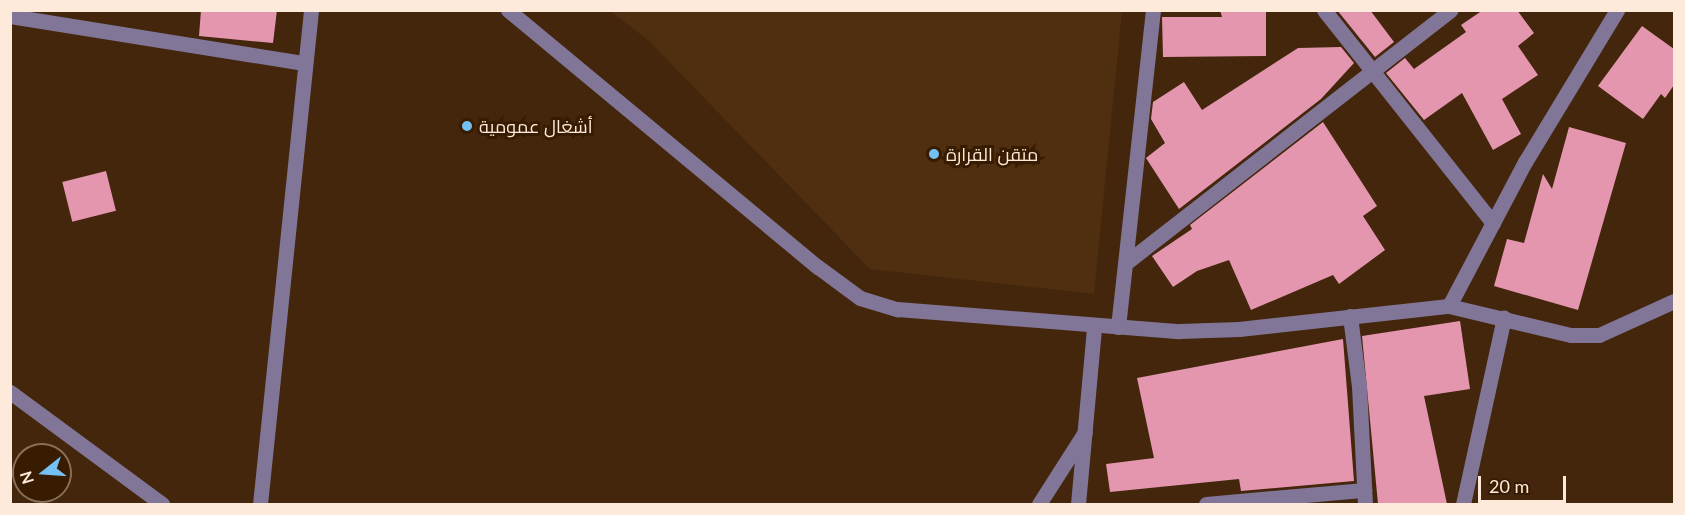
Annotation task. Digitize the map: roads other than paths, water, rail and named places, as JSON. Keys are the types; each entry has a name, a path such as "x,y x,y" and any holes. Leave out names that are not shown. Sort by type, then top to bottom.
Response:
{"street":[{"path":"260,504 311,10"},
{"path":"508,10 860,298 897,309 1094,327 1179,331 1239,329 1350,315 1449,306 1504,317 1571,335 1599,335 1674,301"},
{"path":"1118,327 1127,262 1153,10"},
{"path":"1324,10 1374,70 1493,223"},
{"path":"1127,262 1451,10"},
{"path":"1449,306 1493,223 1617,10"},
{"path":"14,14 304,63"},
{"path":"1206,504 1365,497 1359,386 1350,315"},
{"path":"1463,504 1504,317"},
{"path":"1078,504 1094,327"},
{"path":"10,392 162,504"},
{"path":"1038,504 1086,430"}],"place":[{"name":"أشغال عمومية","path":"467,126"},
{"name":"متقن القرارة","path":"934,154"}]}
